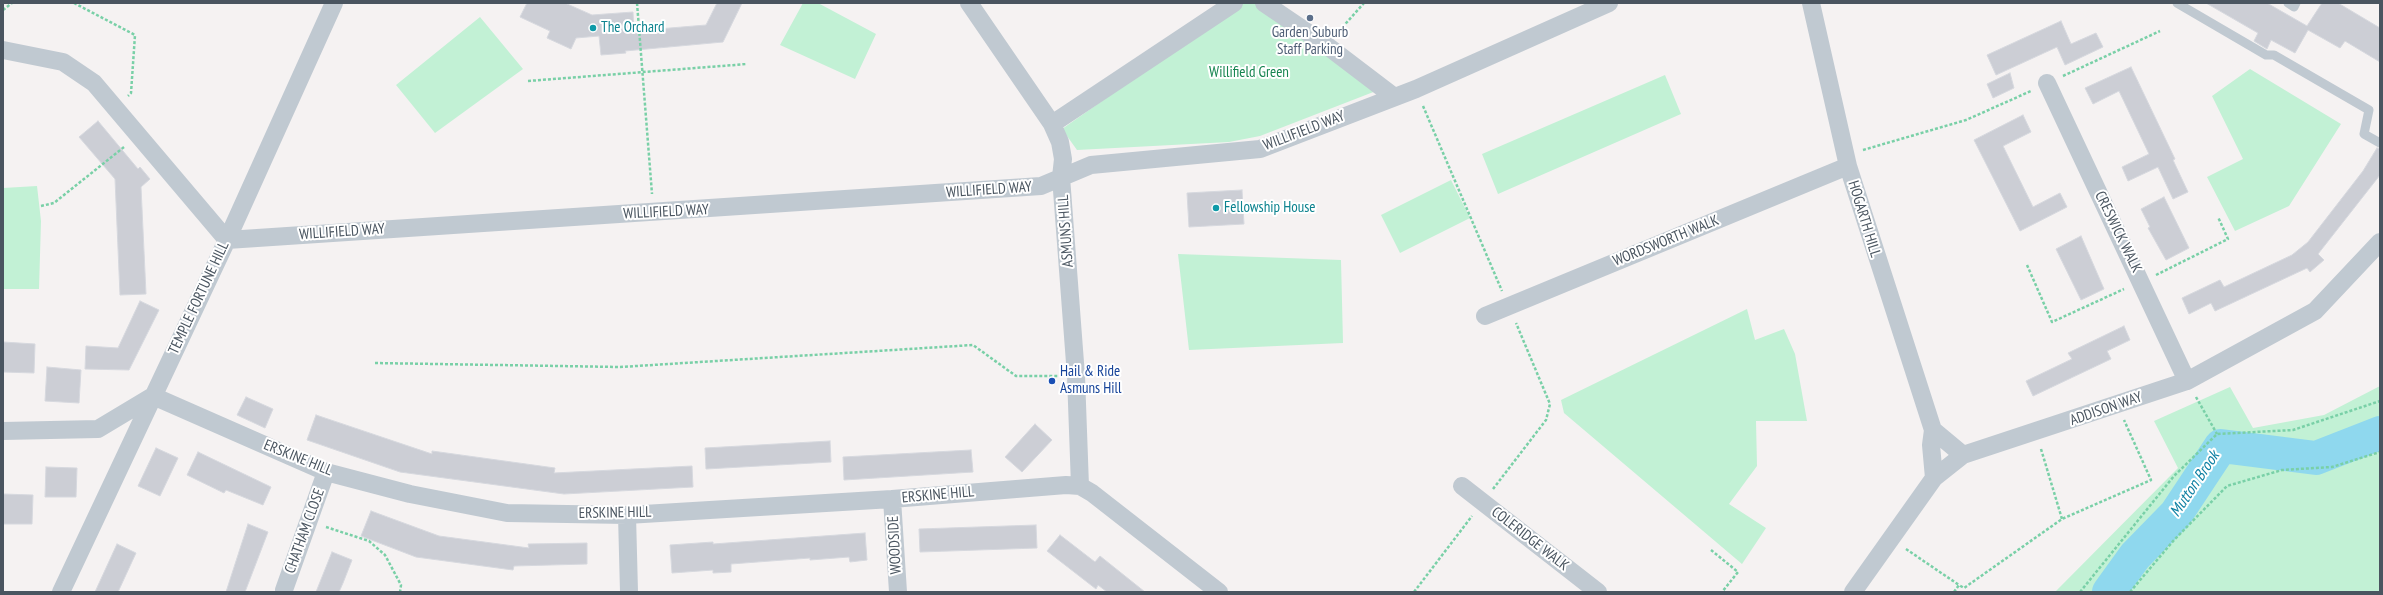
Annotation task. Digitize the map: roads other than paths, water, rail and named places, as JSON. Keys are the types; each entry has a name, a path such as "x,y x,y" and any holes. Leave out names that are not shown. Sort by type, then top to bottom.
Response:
{"street":[{"name":"TEMPLE FORTUNE HILL","path":"61,592 227,240 334,3"},
{"name":"ASMUNS HILL","path":"969,3 1052,124 1063,159 1061,178 1076,376 1080,486"},
{"path":"1052,124 1234,3"},
{"path":"1264,3 1326,45 1393,96"},
{"name":"WILLIFIELD WAY","path":"227,240 1041,186 1091,165 1260,149 1393,96 1416,89 1609,3"},
{"name":"HOGARTH HILL","path":"1811,3 1846,161 1933,430 1931,445 1934,478"},
{"path":"3,50 63,62 94,83 141,136 227,240"},
{"name":"CRESWICK WALK","path":"2047,83 2187,381"},
{"name":"WORDSWORTH WALK","path":"1485,316 1846,161"},
{"name":"ADDISON WAY","path":"1853,592 1934,478 1963,455 2037,432 2187,381 2315,311 2380,242"},
{"path":"3,431 98,429 153,396"},
{"name":"ERSKINE HILL","path":"153,396 326,472 410,494 507,513 627,515 892,499 1066,485 1080,486"},
{"path":"1933,430 1963,455"},
{"name":"CHATHAM CLOSE","path":"284,590 326,472"},
{"path":"1080,486 1092,493 1219,592"},
{"name":"COLERIDGE WALK","path":"1462,486 1598,592"},
{"name":"WOODSIDE","path":"892,499 898,592"},
{"path":"627,515 629,592"}],"lane":[{"path":"2177,3 2266,55 2274,55 2369,110 2364,134 2380,143"},
{"path":"2288,3 2294,6 2296,3"}],"waterway":[{"name":"Mutton Brook","path":"2109,592 2135,556 2176,514 2221,446 2316,458 2380,433"}],"place":[{"name":"Garden Suburb Staff Parking","path":"1310,18"},
{"name":"The Orchard","path":"593,28"},
{"name":"Fellowship House","path":"1216,208"},
{"name":"Hail & Ride Asmuns Hill","path":"1052,381"}],"park label":[{"name":"Willifield Green","path":"1249,73"}]}
